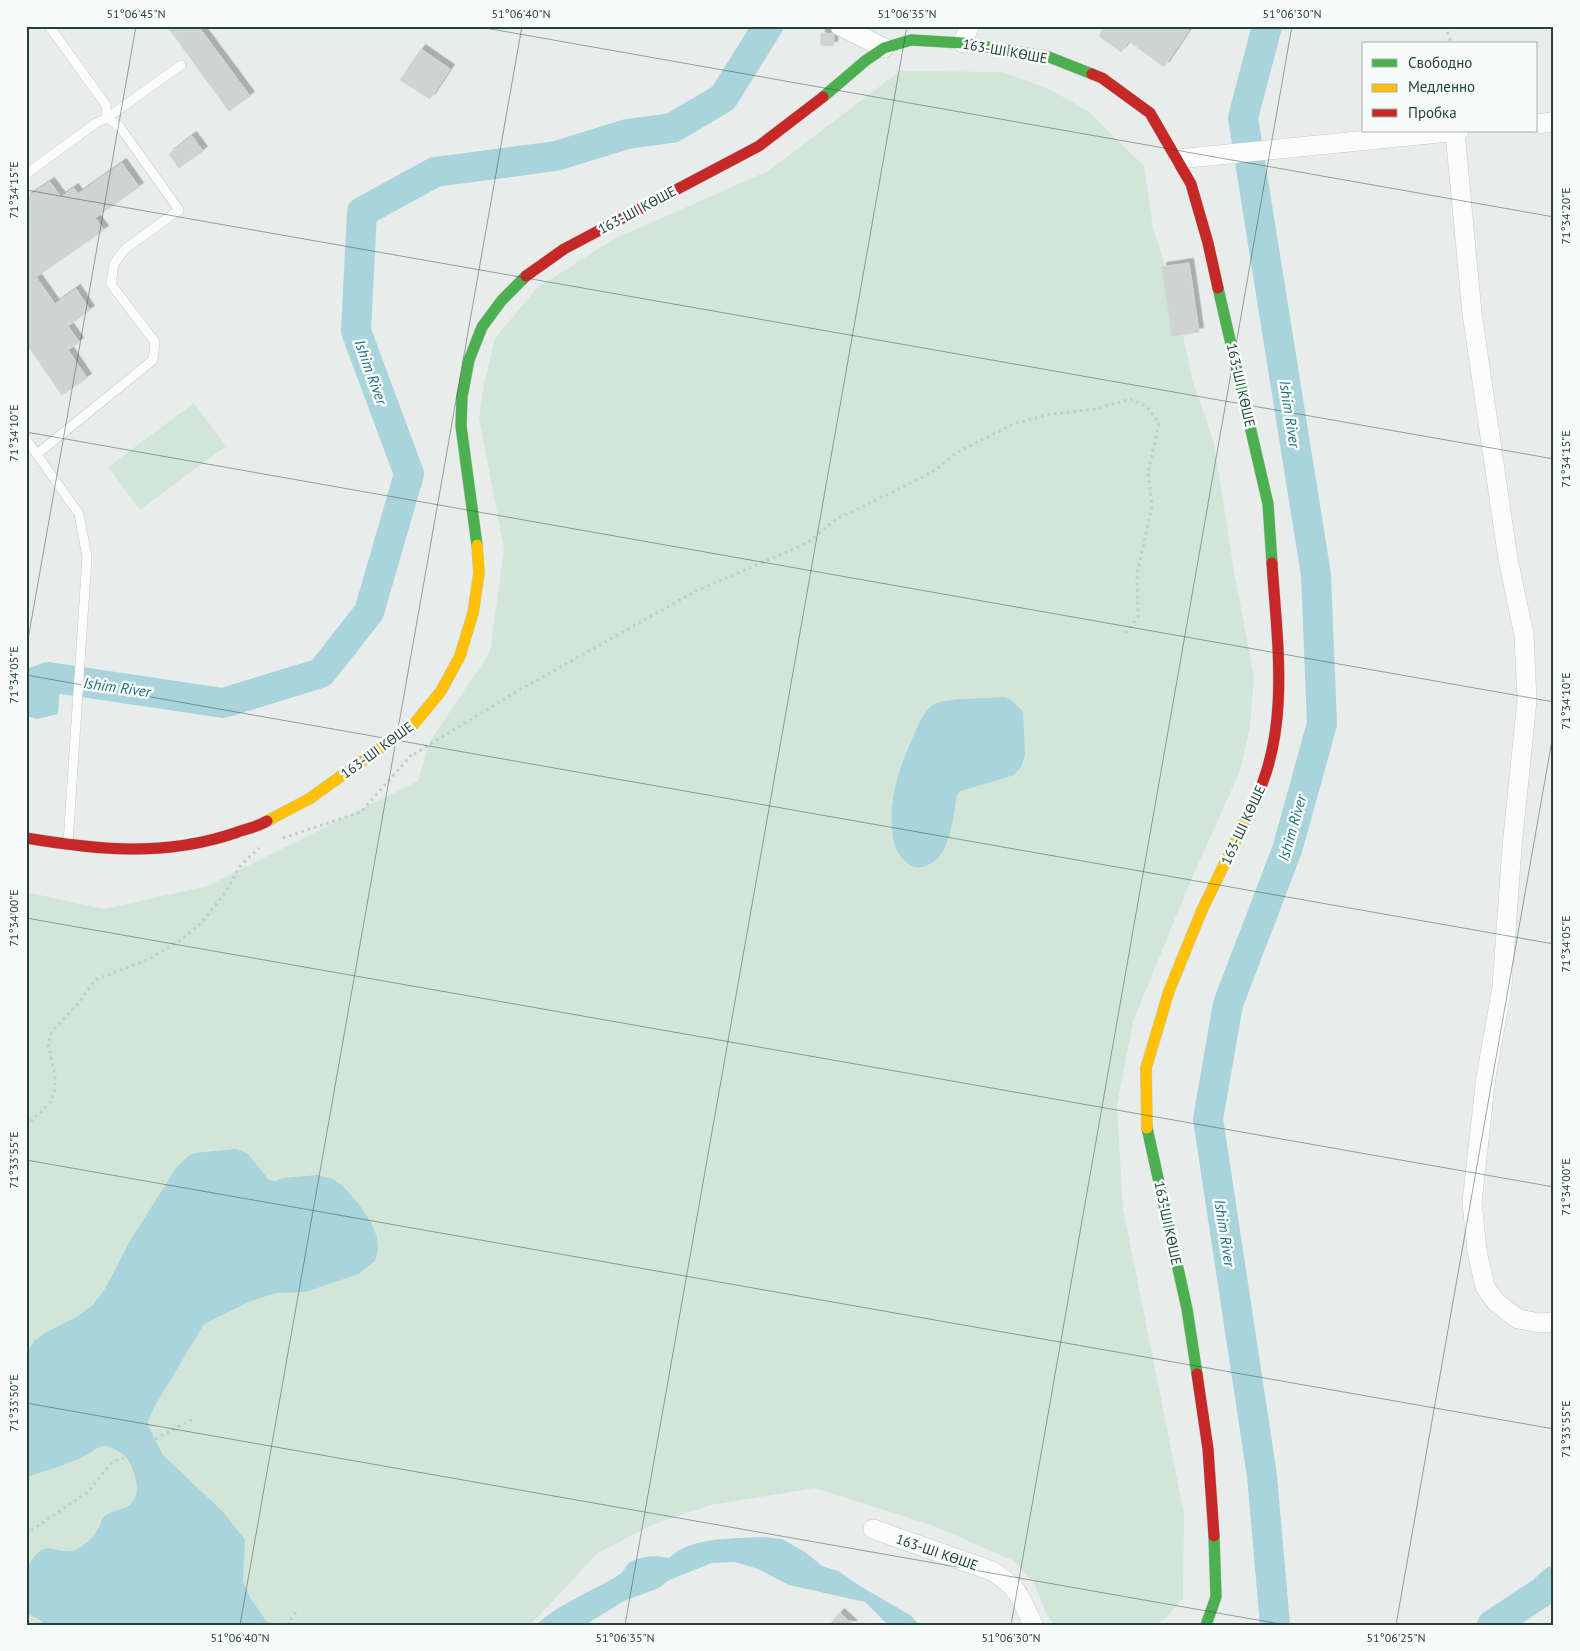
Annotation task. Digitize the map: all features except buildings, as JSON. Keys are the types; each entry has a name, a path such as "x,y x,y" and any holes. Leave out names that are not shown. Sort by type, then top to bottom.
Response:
{"street":[{"path":"840,26 884,48"},
{"name":"163-ШІ КӨШЕ","path":"26,838 67,845 147,850 187,846 262,824 309,799 414,724 441,691 460,656 473,613 479,573 475,526 461,426 462,397 469,360 482,327 502,300 530,272 564,249 759,146 884,48 911,40 966,35 1049,57 1102,78 1150,113 1178,158 1191,184 1208,243 1268,504 1278,660 1279,706 1274,746 1262,787 1202,910 1169,991 1146,1068 1147,1127 1186,1309 1208,1449 1216,1596 1206,1625"},
{"path":"1538,124 1554,122"},
{"path":"1178,158 1455,132 1472,312 1508,559 1524,635 1526,700 1512,847 1502,987 1486,1078 1472,1202 1477,1251 1485,1287 1496,1302 1518,1319 1540,1323 1554,1322"},
{"name":"163-ШІ КӨШЕ","path":"873,1529 992,1571 1008,1581 1018,1592 1033,1625"}],"lane":[{"path":"49,26 106,105 107,118"},
{"path":"26,174 181,64"},
{"path":"36,454 153,360 155,342 111,284 114,264 125,249 179,210 120,127 107,118"},
{"path":"26,439 79,514 87,557 67,845"}],"path":[{"path":"1444,26 1451,42"},
{"path":"281,839 361,812 414,754 516,692 694,592 807,543 835,520 922,478 956,454 1013,424 1046,415 1095,409 1131,399 1147,407 1159,423 1148,472 1152,506 1138,574 1138,617 1124,636"},
{"path":"414,724 408,742 414,754"},
{"path":"26,1126 51,1102 56,1089 48,1044 52,1031 77,1004 95,980 147,960 181,940 202,922 225,893 240,866 263,845"},
{"path":"26,1534 88,1492 112,1462 126,1457 193,1419"},
{"path":"287,1625 296,1612"}],"green space":[{"path":"900,71 1003,72 1051,90 1088,111 1144,166 1153,228 1176,301 1192,379 1214,443 1234,571 1254,678 1250,727 1240,771 1188,887 1133,1022 1117,1106 1123,1209 1184,1514 1183,1598 1165,1619 1154,1625 1054,1625 1046,1613 1035,1585 1014,1561 934,1526 815,1488 711,1505 652,1525 598,1553 530,1625 26,1625 26,892 104,909 207,886 418,781 430,741 490,652 504,549 479,418 484,384 495,338 537,288 612,240 768,171"},
{"path":"194,403 226,446 140,510 108,467"}],"water":[{"path":"26,669 61,671 58,714 37,719 26,716"},
{"path":"1004,697 1010,699 1023,711 1025,755 1021,767 1014,775 961,791 957,795 950,834 942,853 936,860 926,866 916,867 910,865 900,856 895,844 892,824 893,800 901,766 923,717 929,708 939,702 957,699"},
{"path":"236,1149 247,1153 269,1180 275,1181 283,1178 318,1175 332,1179 342,1185 371,1222 377,1237 378,1249 375,1261 359,1274 305,1292 276,1293 251,1301 204,1324 156,1404 148,1421 150,1430 163,1455 223,1512 245,1540 243,1582 251,1599 269,1625 43,1625 42,1621 26,1613 26,1577 34,1557 44,1549 69,1551 82,1546 95,1534 105,1516 125,1508 133,1502 137,1490 135,1476 127,1458 107,1446 100,1447 67,1464 26,1477 26,1355 34,1341 93,1305 105,1289 130,1241 176,1168 187,1157 194,1153"},
{"path":"764,1537 782,1539 805,1552 822,1566 838,1571 910,1615 920,1625 889,1625 865,1602 789,1585 758,1569 735,1562 712,1563 669,1580 659,1588 624,1601 585,1625 536,1625 555,1610 619,1575 632,1561 650,1556 669,1558 678,1551 701,1542"}],"waterway":[{"name":"Ishim River","path":"26,685 48,677 223,703 321,673 369,612 409,474 356,331 362,212 435,172 556,156 627,134 672,128 723,98 768,26"},
{"name":"Ishim River","path":"1267,26 1243,118 1316,575 1322,724 1287,850 1228,1004 1208,1119 1262,1476 1275,1625"},
{"name":"Ishim River","path":"1492,1625 1542,1592 1554,1581"}],"traffic: fast":[{"path":"823,97 865,61 884,48 911,40 963,43 1049,57 1092,74"},
{"path":"477,545 461,426 462,397 469,360 482,327 502,300 526,276"},
{"path":"1218,288 1268,504 1272,563"},
{"path":"1147,1128 1187,1309 1197,1374"},
{"path":"1206,1625 1216,1597 1214,1536"}],"traffic: slow":[{"path":"267,821 309,799 414,724 441,691 460,656 473,613 479,573 477,545"},
{"path":"1147,1128 1146,1068 1169,991 1202,910 1254,803"}],"traffic: jam":[{"path":"1092,74 1102,78 1150,113 1191,184 1208,243 1218,288"},
{"path":"526,276 564,249 759,146 823,97"},
{"path":"1254,803 1266,774 1273,745 1277,715 1279,685 1278,654 1272,563"},
{"path":"26,838 105,848 157,848 209,841 267,821"},
{"path":"1197,1374 1208,1449 1214,1536"}]}
